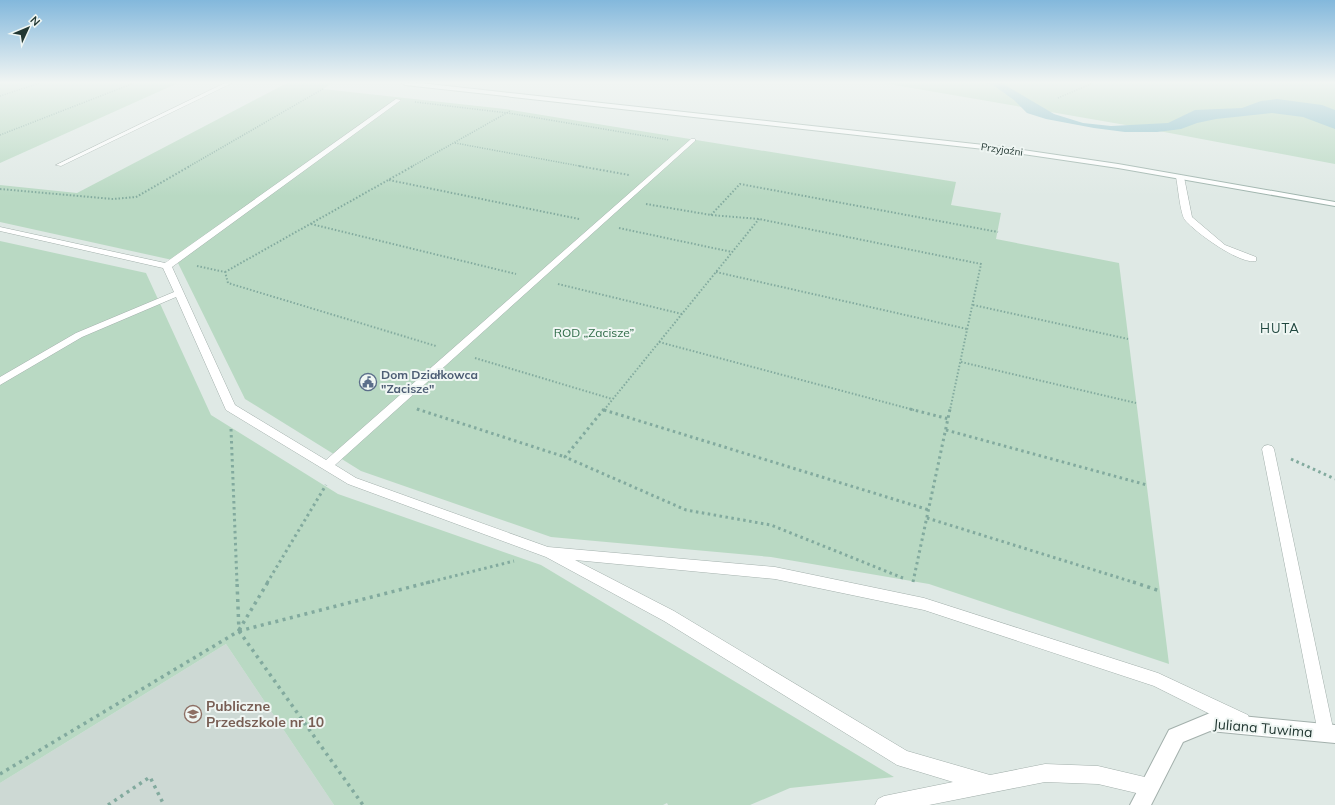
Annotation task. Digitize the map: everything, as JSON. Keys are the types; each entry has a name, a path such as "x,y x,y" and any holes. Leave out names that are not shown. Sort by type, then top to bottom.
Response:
{"main road":[{"name":"Przyjaźni","path":"749,121 964,144 1069,158 1335,204"},
{"name":"Juliana Tuwima","path":"1140,805 1176,736 1210,722 1331,734"}],"lane":[{"path":"59,165 151,121"},
{"path":"0,229 171,263 369,121"},
{"path":"331,468 398,402 691,141"},
{"path":"1180,177 1188,218 1222,247 1253,259"},
{"path":"171,263 179,293 230,407 352,481 547,552 669,616 903,760 990,784"},
{"path":"0,382 79,335 179,293"},
{"path":"1268,449 1331,734"},
{"path":"547,552 775,572 924,604 1158,680 1254,726"},
{"path":"884,805 1045,773 1098,775 1149,787"}],"path":[{"path":"0,135 37,121"},
{"path":"0,189 113,199 136,196 268,121"},
{"path":"171,263 225,272 495,121"},
{"path":"557,121 691,141"},
{"path":"455,143 650,178"},
{"path":"389,180 732,252"},
{"path":"710,215 740,184 998,232"},
{"path":"398,402 565,457 686,510 771,525 914,582 981,264 759,219 710,215 626,200"},
{"path":"565,457 759,219"},
{"path":"311,224 520,274"},
{"path":"225,272 228,283 439,347"},
{"path":"716,272 968,329"},
{"path":"550,282 682,314"},
{"path":"973,305 1128,339"},
{"path":"659,342 948,418"},
{"path":"469,356 612,399"},
{"path":"961,362 1136,403"},
{"path":"230,407 239,631 363,805"},
{"path":"604,410 929,510"},
{"path":"946,430 1147,486"},
{"path":"1268,449 1335,479"},
{"path":"239,631 331,468"},
{"path":"927,518 1160,591"},
{"path":"0,774 239,631 547,552"},
{"path":"108,805 150,777 164,805"}],"shaded area":[{"name":"Publiczne Przedszkole nr 10","path":"226,644 334,805 0,805 0,783"}],"green space":[{"path":"0,121 94,121 0,163"},
{"name":"ROD „Zacisze”","path":"215,121 576,121 956,182 951,205 1001,213 996,239 1119,263 1169,664 929,584 771,557 551,537 361,471 245,399 177,261 0,222 0,185 77,193"},
{"path":"1100,121 1335,121 1335,164"},
{"path":"0,241 146,273 211,415 338,494 541,565 894,777 790,788 750,805 668,805 667,803 663,805 334,805 226,644 0,783"}],"water":[{"path":"1054,121 1075,121 1083,123 1111,126 1168,123 1173,121 1209,121 1181,129 1157,132 1125,132"},
{"path":"1313,121 1335,121 1335,129"}],"place":[{"name":"Dom Działkowca \"Zacisze\"","path":"368,382"},
{"name":"Publiczne Przedszkole nr 10","path":"193,714"}],"district":[{"name":"HUTA","path":"1280,328"}]}
